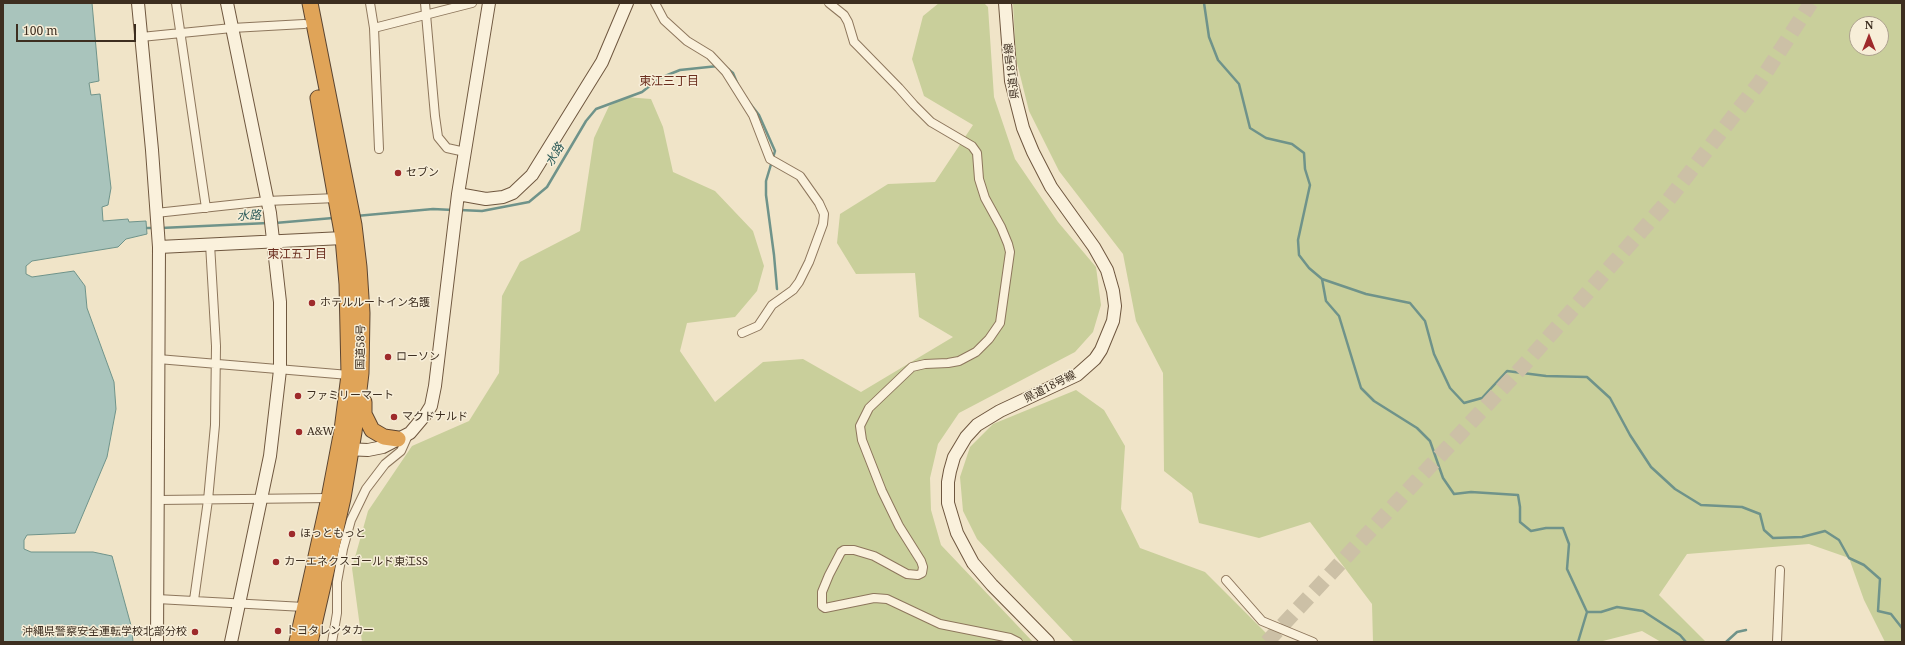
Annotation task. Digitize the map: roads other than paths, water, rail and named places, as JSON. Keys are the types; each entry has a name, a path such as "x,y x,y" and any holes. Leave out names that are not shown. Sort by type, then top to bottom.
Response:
{"highway":[{"name":"国道58号","path":"300,3 342,204"},
{"name":"国道58号","path":"310,3 346,230 347,284 355,374 345,449 343,498 310,642"},
{"path":"355,374 364,389 364,414 368,424 378,435 404,436"},
{"name":"国道58号","path":"297,642 329,498 345,449"}],"street":[{"path":"138,3 152,150 158,235 158,642"},
{"path":"176,3 206,208"},
{"path":"227,3 270,213 280,302 280,370 275,418 261,499 231,642"},
{"path":"370,3 374,28 379,150"},
{"path":"425,3 438,137 447,148 465,152"},
{"path":"374,28 427,15 453,5 472,3"},
{"path":"345,449 368,450 383,447 404,436 432,406 455,219 489,3"},
{"path":"458,198 486,199 502,197 513,193 532,175 602,62 627,3"},
{"path":"655,3 664,20 687,41 710,55 726,72 753,115 770,159 800,176 819,203 824,214 824,224 809,262 798,282 792,290 772,305 758,326 742,333"},
{"path":"829,3 844,15 848,22 854,42 900,88 914,105 931,122 972,146 977,153 979,179 985,198 1001,227 1010,252 1000,323 989,340 976,352 959,361 943,364 917,365 912,367 878,398 861,421 860,433 872,466 891,512 921,561 923,567 922,573 918,576 907,574 874,556 854,550 844,550 841,552 822,592 822,606 825,608 870,599 887,598 940,624 1010,638 1018,642"},
{"name":"県道18号線","path":"1005,3 1011,81 1016,106 1027,139 1051,187 1094,247 1107,270 1115,306 1113,321 1101,350 1077,375 1000,411 976,425 966,437 954,458 948,482 948,494 953,523 973,563 992,586 1048,642"},
{"path":"142,37 232,28 304,24"},
{"path":"156,217 206,208 267,201 342,204"},
{"path":"158,247 210,244 273,236 346,230"},
{"path":"194,600 208,500 215,425 216,364 210,244"},
{"path":"158,360 280,370 355,374"},
{"path":"332,642 336,613 337,582 343,549 351,520 366,489 385,464 401,451 404,436"},
{"path":"158,500 329,498"},
{"path":"1777,642 1780,570"},
{"path":"1226,580 1262,621 1313,642"},
{"path":"157,600 194,600 304,607"}],"water":[{"path":"3,3 92,3 99,81 89,83 91,95 100,94 111,188 108,205 102,207 103,221 128,219 129,222 146,221 147,234 126,239 118,247 32,261 26,266 26,274 32,277 74,271 85,286 87,308 114,382 116,409 107,457 75,533 27,535 24,540 24,549 31,552 93,552 112,556 132,629 133,642 3,642"}],"waterway":[{"path":"1204,3 1209,37 1218,60 1239,84 1250,128 1266,138 1292,144 1304,153 1305,169 1310,185 1298,240 1299,255 1309,268 1322,279 1326,301 1339,316 1361,388 1374,401 1417,428 1430,441 1443,478 1454,494 1471,492 1518,495 1520,522 1531,531 1546,528 1563,528 1569,544 1567,569 1587,612 1601,612 1617,607 1643,611 1680,635 1686,642"},
{"name":"水路","path":"460,210 482,211 529,202 547,187 586,121 596,109 642,92 660,78 680,70 718,66"},
{"name":"水路","path":"728,69 733,73 738,85"},
{"name":"水路","path":"748,101 759,115 775,151 766,181 766,195 777,289"},
{"name":"水路","path":"356,216 433,209 453,210"},
{"name":"水路","path":"275,223 333,218"},
{"name":"水路","path":"161,228 268,223"},
{"name":"水路","path":"147,228 154,228"},
{"path":"1322,279 1366,294 1410,303 1425,321 1434,354 1450,388 1464,403 1482,398 1507,371 1546,376 1587,377 1610,398 1630,435 1651,467 1675,489 1701,505 1742,507 1760,514 1764,530 1773,538 1802,537 1825,531 1839,540 1849,558 1864,565 1880,579 1878,611 1891,614 1902,628"},
{"path":"1578,642 1587,612"},
{"path":"1726,642 1737,632 1746,630"}],"tunnel":[{"path":"1267,642 1524,365 1666,203 1759,83 1811,3"}],"place":[{"name":"セブン","path":"398,173"},
{"name":"ホテルルートイン名護","path":"312,303"},
{"name":"ローソン","path":"388,357"},
{"name":"ファミリーマート","path":"298,396"},
{"name":"マクドナルド","path":"394,417"},
{"name":"A&W","path":"299,432"},
{"name":"ほっともっと","path":"292,534"},
{"name":"カーエネクスゴールド東江SS","path":"276,562"},
{"name":"トヨタレンタカー","path":"278,631"},
{"name":"沖縄県警察安全運転学校北部分校","path":"195,632"}],"district":[{"name":"東江三丁目","path":"669,82"},
{"name":"東江五丁目","path":"297,255"}]}
